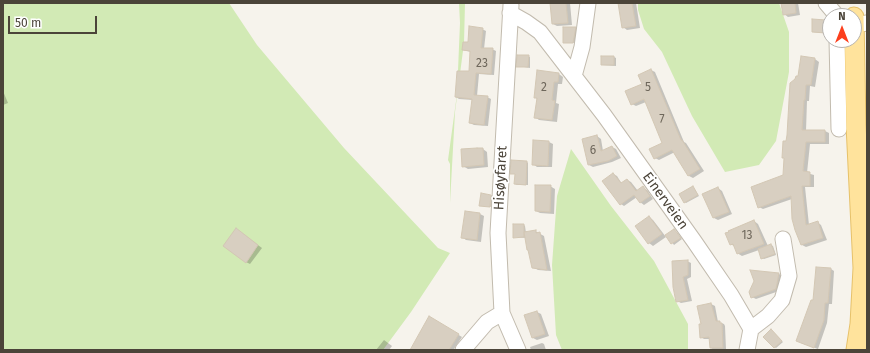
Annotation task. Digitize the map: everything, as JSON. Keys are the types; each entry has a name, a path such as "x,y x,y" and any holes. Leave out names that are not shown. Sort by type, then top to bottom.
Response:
{"main road":[{"path":"854,48 856,125 865,276 856,350"}],"street":[{"path":"574,76 582,46 588,3"},
{"name":"Einerveien","path":"511,8 526,22 540,32 604,115 694,241 731,295 751,329"},
{"name":"Hisøyfaret","path":"511,8 498,233 502,313 518,350"},
{"path":"837,48 839,129"},
{"path":"747,350 751,329 768,316 782,300 789,276 783,239"},
{"path":"463,350 487,322 502,313"}],"green space":[{"path":"3,3 229,3 257,45 344,148 438,248 450,253 411,312 383,350 3,350"},
{"path":"459,3 465,3 464,43 455,112 450,203 450,164 448,160 457,94 460,23"},
{"path":"638,3 779,3 789,32 789,72 776,141 759,165 725,172 692,116 662,52 644,29 638,10"},
{"path":"571,149 611,206 654,261 688,324 688,350 562,350 556,335 552,265 557,196"}],"building":[{"path":"550,3 566,3 568,23 552,24"},
{"path":"618,3 632,3 636,26 622,28"},
{"path":"781,3 795,3 796,13 783,15"},
{"path":"812,19 822,20 822,33 812,32"},
{"path":"469,26 483,28 481,48 493,48 491,74 476,73 474,95 488,96 484,125 469,123 472,99 455,97 457,71 469,71 470,51 462,50 463,42 468,42"},
{"path":"563,27 576,27 573,43 563,43"},
{"path":"517,55 529,55 528,67 516,67"},
{"path":"601,56 614,56 614,65 601,65"},
{"path":"801,56 815,58 811,85 806,85 802,130 825,130 825,142 806,142 803,171 810,172 810,186 802,186 806,225 818,221 823,238 801,245 792,219 791,196 758,208 751,187 783,175 783,141 786,141 787,135 790,83 796,76 798,76"},
{"path":"651,69 681,140 700,169 688,176 672,150 654,159 649,149 662,143 644,99 631,105 625,91 642,84 638,75"},
{"path":"537,70 559,73 558,82 554,82 552,100 555,101 552,120 534,118 537,98 534,98"},
{"path":"597,135 601,151 612,146 617,156 608,161 588,165 582,139"},
{"path":"533,140 549,141 548,166 532,165"},
{"path":"483,148 484,165 462,167 461,149"},
{"path":"511,160 527,161 526,185 514,184 515,174 510,174"},
{"path":"613,173 621,183 627,179 636,191 643,186 650,196 640,203 634,195 620,205 602,181"},
{"path":"535,185 551,185 550,212 535,211"},
{"path":"693,186 698,195 684,203 679,194"},
{"path":"718,187 729,212 713,218 702,194"},
{"path":"481,193 491,195 490,207 479,206"},
{"path":"465,211 480,213 477,240 461,238"},
{"path":"649,216 662,234 648,244 635,226"},
{"path":"754,220 764,244 737,254 733,244 730,245 725,233"},
{"path":"513,224 524,224 524,237 513,238"},
{"path":"236,228 258,245 246,263 223,246"},
{"path":"674,229 681,238 671,244 665,235"},
{"path":"536,230 536,233 540,232 547,270 532,268 527,250 524,232"},
{"path":"771,244 775,254 761,259 758,249"},
{"path":"688,260 688,275 683,277 688,300 676,302 673,287 672,261"},
{"path":"816,267 831,268 828,303 825,303 824,320 814,348 796,341 811,300 813,300"},
{"path":"750,270 779,273 776,289 751,298 749,292 754,281"},
{"path":"711,303 716,321 720,321 720,323 722,323 723,348 710,348 709,337 700,338 699,324 701,324 697,306"},
{"path":"537,311 545,334 532,338 524,315"},
{"path":"429,316 459,334 449,350 410,350"},
{"path":"771,329 782,341 774,348 763,337"}]}
